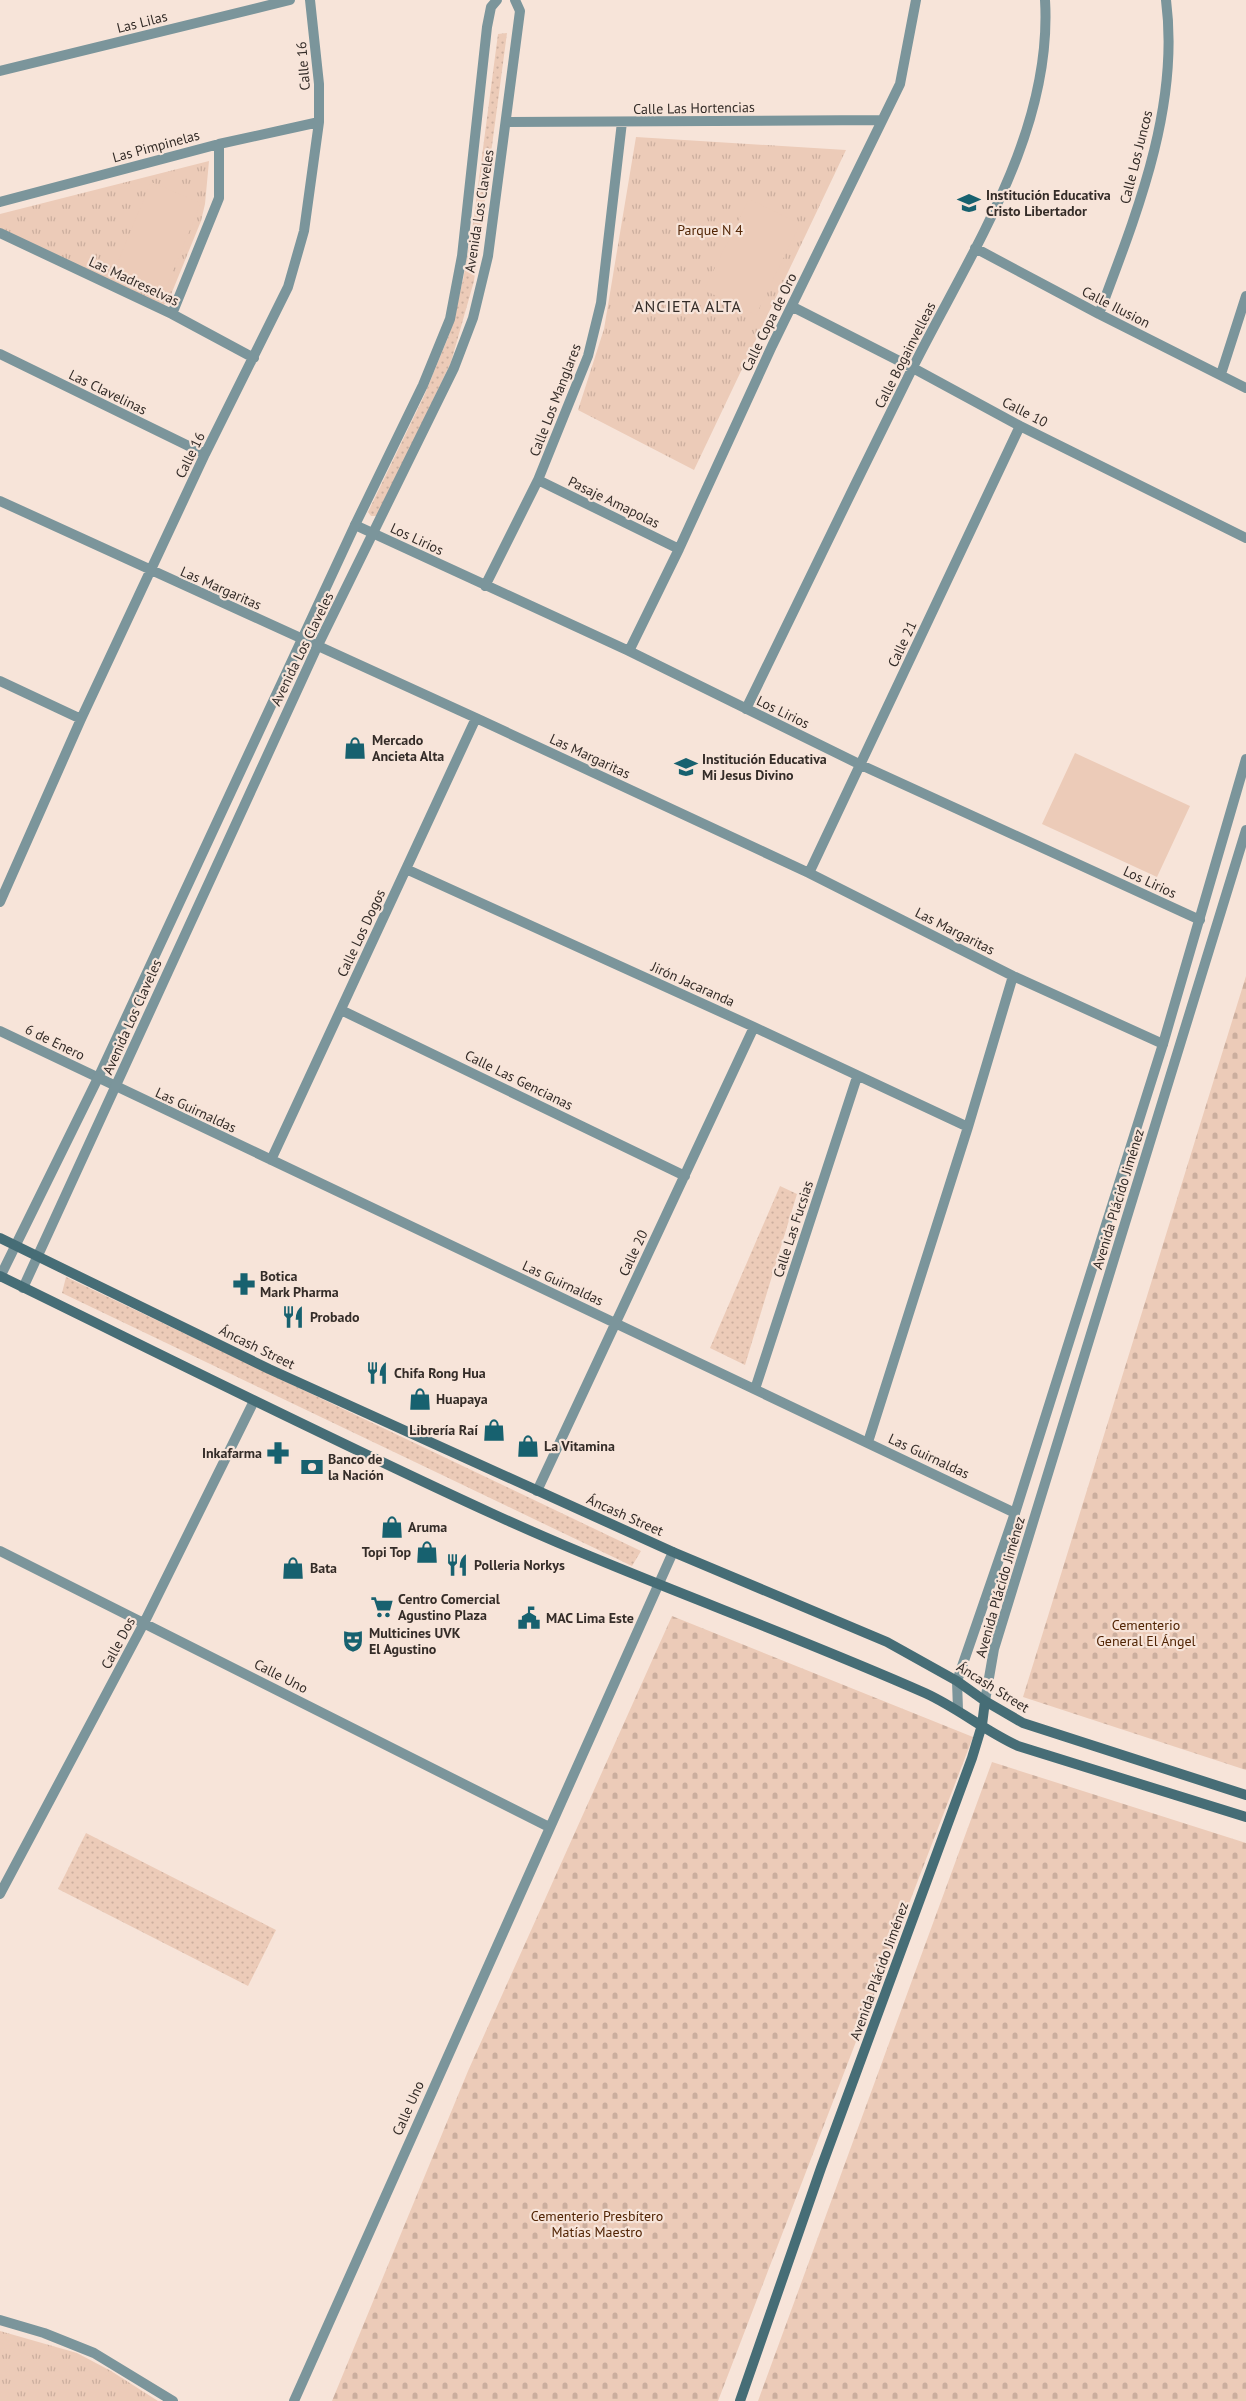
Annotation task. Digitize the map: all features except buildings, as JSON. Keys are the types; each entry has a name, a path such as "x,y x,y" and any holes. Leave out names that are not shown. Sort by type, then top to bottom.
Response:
{"main road":[{"name":"Áncash Street","path":"0,1238 269,1369 673,1552 887,1642 957,1681 985,1701 1023,1723 1055,1735 1246,1794"},
{"path":"0,1276 254,1401 493,1514 659,1586 833,1653 924,1693 958,1710 1018,1746 1246,1817"},
{"name":"Avenida Plácido Jiménez","path":"740,2401 821,2168 982,1725 985,1701"}],"street":[{"name":"Las Lilas","path":"0,71 290,0"},
{"name":"Calle 16","path":"0,902 81,719 204,454 254,358 288,287 304,232 319,122 319,84 310,0"},
{"name":"Avenida Los Claveles","path":"0,1276 98,1078 355,525 423,385 450,319 462,256 487,27 492,7 497,0"},
{"name":"Avenida Los Claveles","path":"24,1288 317,646 374,534 454,368 473,318 488,256 520,11 515,0"},
{"name":"Calle Copa de Oro","path":"629,651 772,346 793,307 900,84 916,0"},
{"name":"Calle Bogainvelleas","path":"746,709 913,368 976,248 1022,148 1037,90 1046,20 1045,0"},
{"name":"Calle Los Juncos","path":"1100,314 1141,202 1166,94 1168,19 1166,0"},
{"name":"Calle Las Hortencias","path":"506,122 882,120"},
{"name":"Las Pimpinelas","path":"0,202 219,144 319,122"},
{"name":"Calle Los Manglares","path":"485,586 538,480 588,356 601,303 622,122"},
{"path":"172,314 219,198 219,144"},
{"name":"Las Madreselvas","path":"0,233 172,314 254,358"},
{"name":"Calle Ilusion","path":"976,248 1100,314 1246,388"},
{"path":"1221,374 1246,296"},
{"name":"Calle 10","path":"793,307 913,368 1020,426 1246,538"},
{"name":"Las Clavelinas","path":"0,354 204,454"},
{"name":"Calle 21","path":"809,873 1020,426"},
{"name":"Pasaje Amapolas","path":"538,480 678,548"},
{"name":"Las Margaritas","path":"0,501 476,718 809,873 1013,976 1163,1044"},
{"name":"Los Lirios","path":"355,525 629,651 860,765 1200,920"},
{"path":"0,681 81,719"},
{"name":"Calle Los Dogos","path":"271,1160 476,718"},
{"name":"Avenida Plácido Jiménez","path":"958,1710 957,1681 1015,1513 1163,1044 1246,759"},
{"name":"Avenida Plácido Jiménez","path":"985,1701 994,1649 1246,830"},
{"name":"Jirón Jacaranda","path":"406,870 754,1027 856,1077 968,1127"},
{"path":"868,1442 968,1127 1013,976"},
{"name":"Calle Las Gencianas","path":"341,1010 685,1176"},
{"name":"Calle 20","path":"537,1491 754,1027"},
{"name":"6 de Enero","path":"0,1031 98,1078"},
{"name":"Calle Las Fucsias","path":"755,1389 856,1077"},
{"name":"Las Guirnaldas","path":"98,1078 1015,1513"},
{"name":"Calle Dos","path":"0,1894 144,1623 254,1401"},
{"name":"Calle Uno","path":"0,1550 549,1827"},
{"name":"Calle Uno","path":"294,2401 673,1552"},
{"path":"0,2320 44,2333 94,2353 173,2401"}],"green space":[{"path":"507,33 474,281 451,362 378,516 371,516 368,512 424,396 449,335 463,280 474,217 498,34"},
{"name":"Parque N 4","path":"636,137 846,150 694,470 578,410 604,329"},
{"path":"209,161 205,204 201,221 168,302 162,306 0,229 0,214"},
{"path":"151,182 201,203 165,290 115,269"},
{"path":"749,199 800,224 756,315 704,290"},
{"path":"1075,753 1190,806 1157,877 1042,824"},
{"name":"Cementerio General El Ángel","path":"1246,976 1246,1770 1023,1697"},
{"path":"780,1186 797,1194 745,1365 710,1348"},
{"path":"66,1277 641,1551 632,1566 62,1293"},
{"name":"Cementerio Presbítero Matías Maestro","path":"672,1616 973,1737 718,2401 332,2401 468,2071"},
{"path":"992,1762 1246,1843 1246,2401 758,2401"},
{"path":"86,1833 276,1930 248,1986 58,1889"},
{"path":"0,2331 77,2353 111,2371 158,2401 0,2401"}],"place":[{"name":"Institución Educativa Cristo Libertador","path":"969,203"},
{"name":"Mercado Ancieta Alta","path":"355,748"},
{"name":"Institución Educativa Mi Jesus Divino","path":"686,767"},
{"name":"Botica Mark Pharma","path":"244,1284"},
{"name":"Probado","path":"293,1317"},
{"name":"Chifa Rong Hua","path":"377,1373"},
{"name":"Huapaya","path":"420,1399"},
{"name":"Librería Raí","path":"494,1430"},
{"name":"La Vitamina","path":"528,1446"},
{"name":"Inkafarma","path":"278,1453"},
{"name":"Banco de la Nación","path":"312,1467"},
{"name":"Aruma","path":"392,1527"},
{"name":"Topi Top","path":"427,1552"},
{"name":"Polleria Norkys","path":"457,1565"},
{"name":"Bata","path":"293,1568"},
{"name":"Centro Comercial Agustino Plaza","path":"382,1607"},
{"name":"MAC Lima Este","path":"529,1618"},
{"name":"Multicines UVK El Agustino","path":"353,1641"}],"district":[{"name":"ANCIETA ALTA","path":"688,306"}]}
